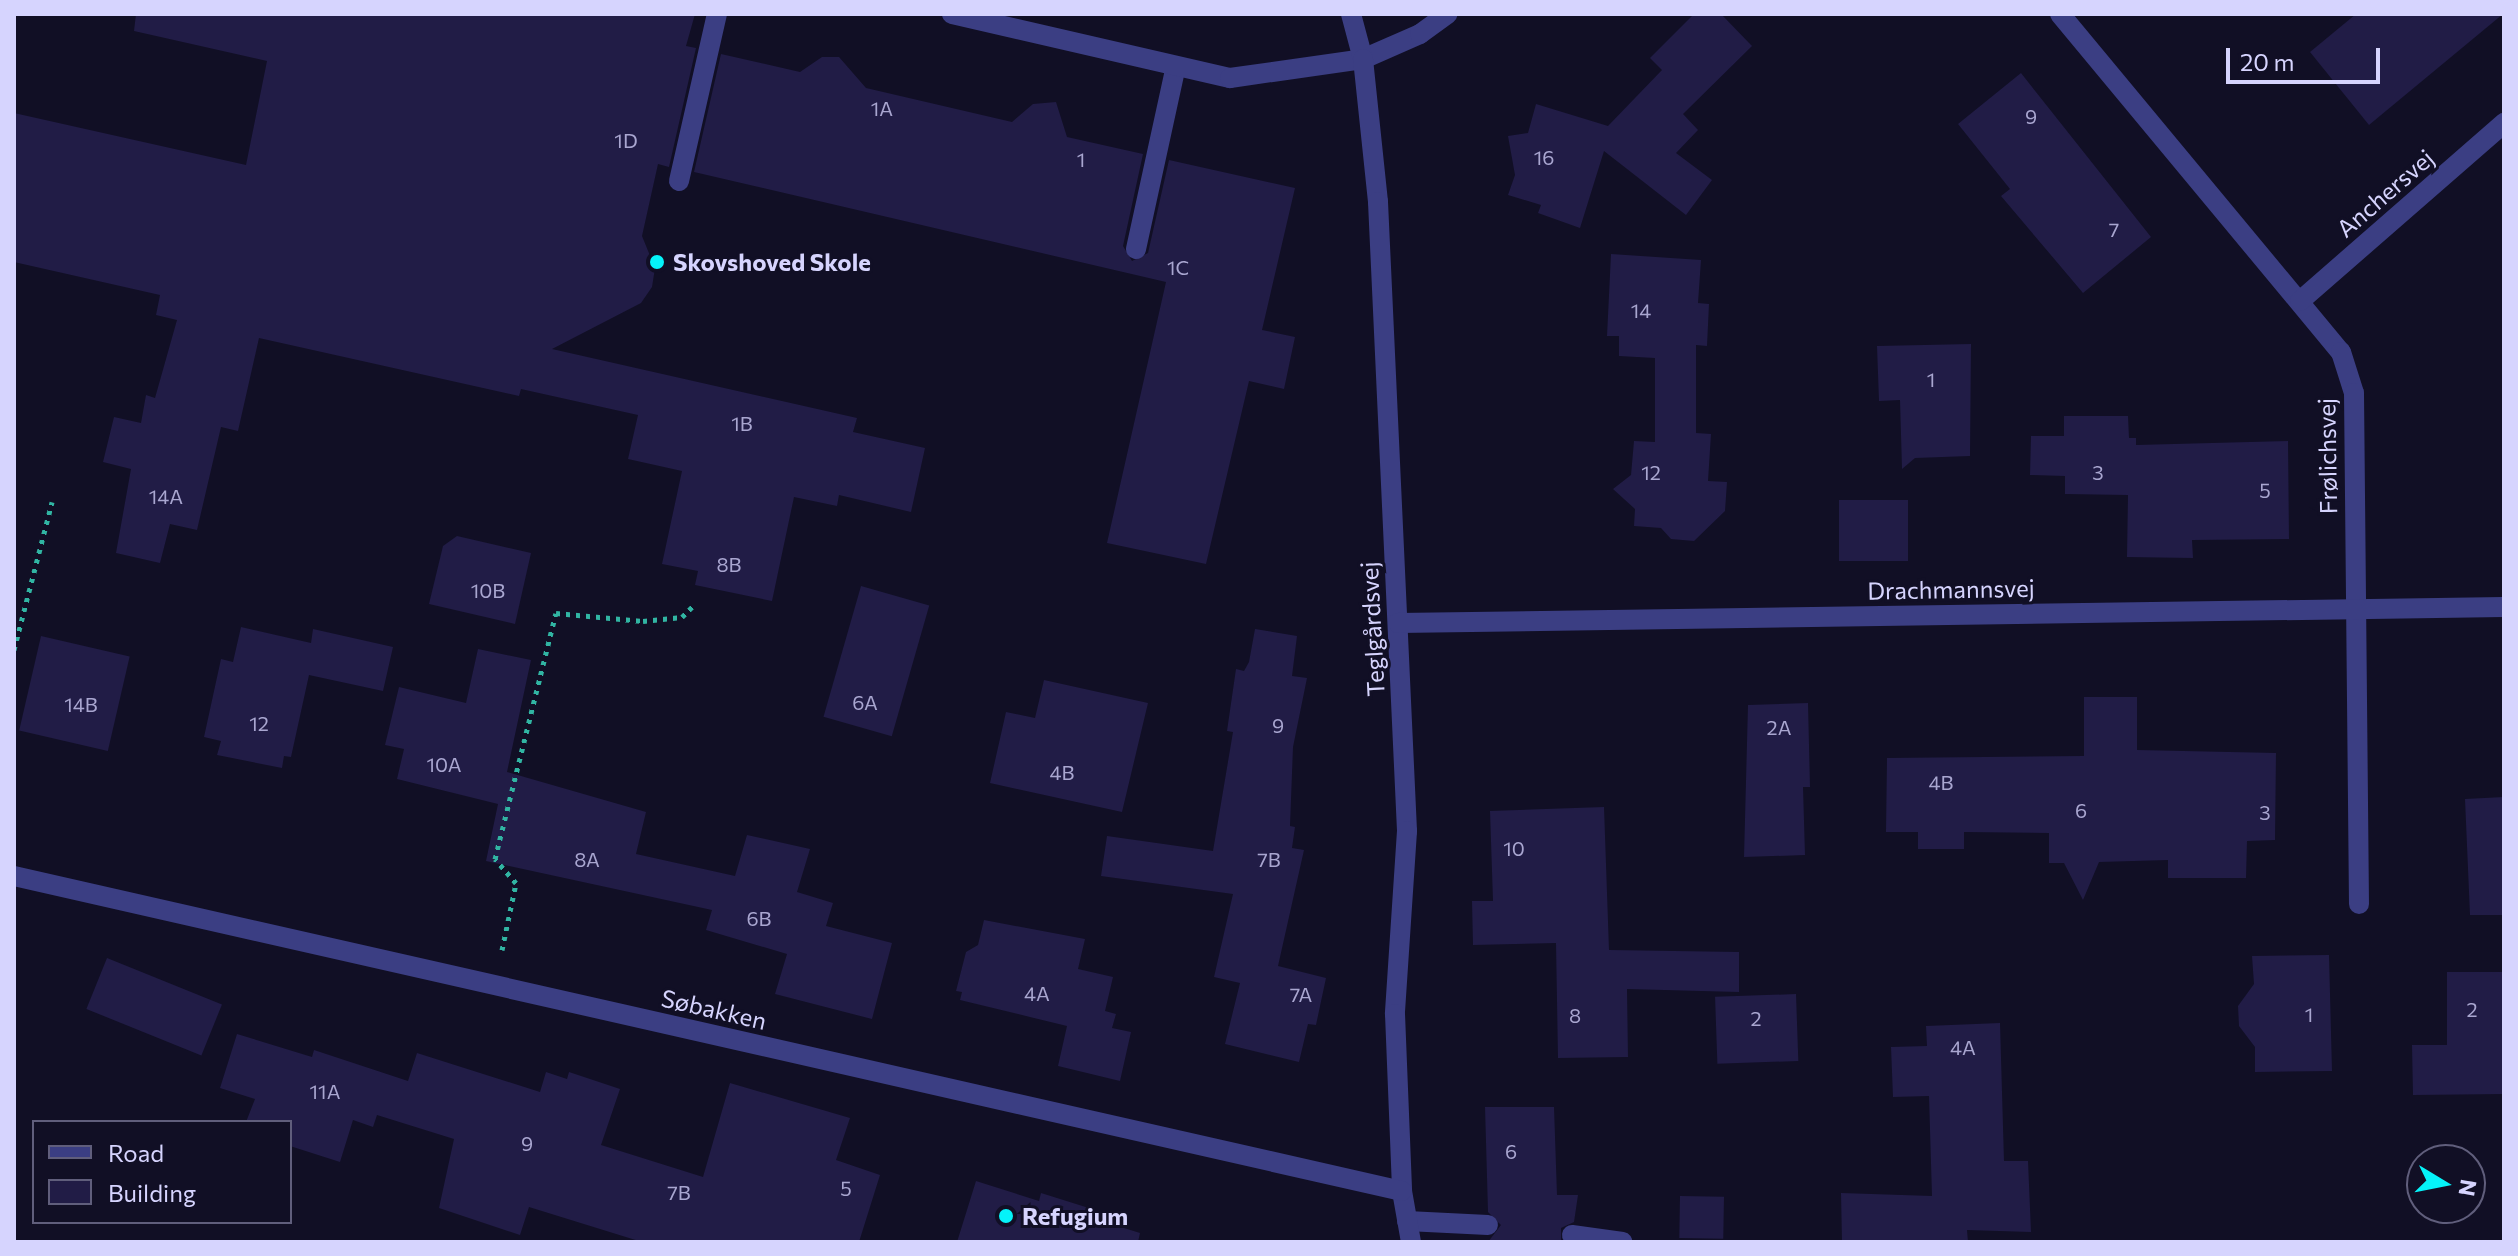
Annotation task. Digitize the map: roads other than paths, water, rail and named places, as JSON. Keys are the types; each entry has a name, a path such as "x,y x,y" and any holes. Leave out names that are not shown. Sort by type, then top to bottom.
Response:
{"street":[{"path":"679,181 717,14"},
{"path":"952,14 1230,78 1363,59 1420,34 1448,14"},
{"name":"Teglgårdsvej","path":"1351,14 1363,59 1378,202 1407,831 1395,1014 1402,1191 1409,1232"},
{"name":"Frølichsvej","path":"2060,14 2341,352 2354,393 2359,904"},
{"path":"1136,249 1176,66"},
{"name":"Anchersvej","path":"2300,301 2504,123"},
{"name":"Drachmannsvej","path":"1398,623 2504,607"},
{"name":"Søbakken","path":"14,876 1402,1191"},
{"path":"1409,1232 1488,1225"},
{"path":"1572,1235 1623,1242"}],"place":[{"name":"Skovshoved Skole","path":"657,262"},
{"name":"Refugium","path":"1006,1216"}]}
